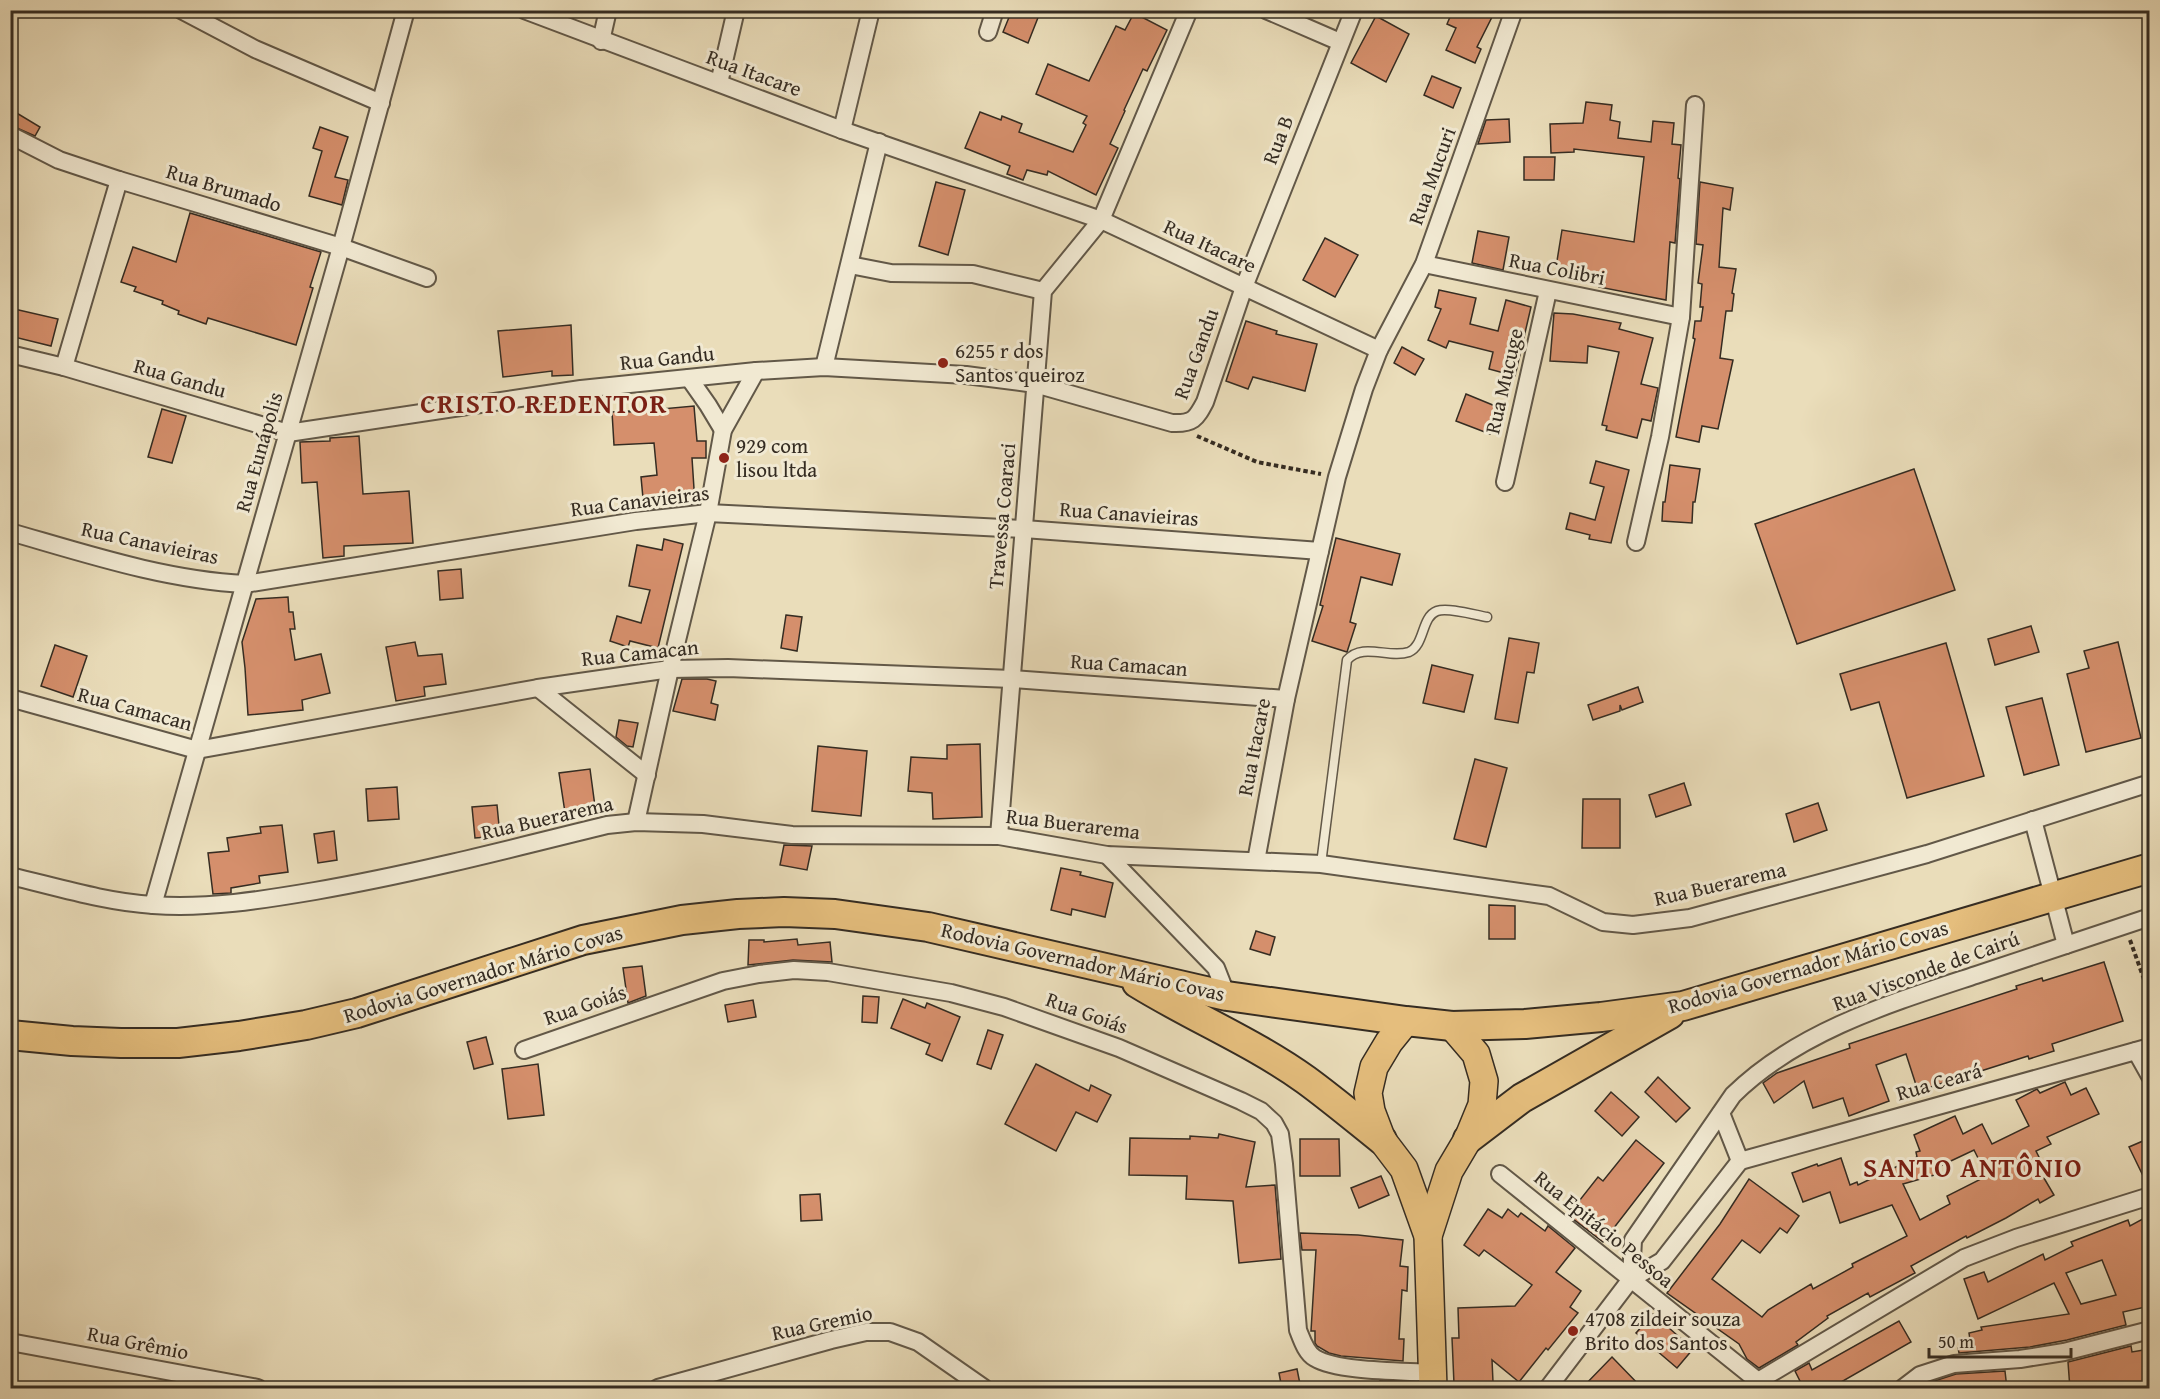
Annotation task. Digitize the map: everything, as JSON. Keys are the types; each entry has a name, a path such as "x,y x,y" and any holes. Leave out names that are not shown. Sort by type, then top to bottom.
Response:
{"highway":[{"name":"Rodovia Governador Mário Covas","path":"10,1035 121,1043 178,1042 239,1036 306,1025 357,1012 583,940 682,920 784,912 835,914 899,923 957,934 1227,996 1452,1026 1525,1024 1683,1006 2150,868"},
{"path":"1117,971 1305,1080 1382,1140"},
{"path":"1468,1139 1522,1098 1683,1006"}],"main road":[{"path":"1406,1021 1389,1042 1374,1067 1368,1093 1371,1111 1382,1140 1404,1169 1428,1236 1433,1381"},
{"path":"1428,1236 1449,1171 1468,1139 1482,1105 1484,1082 1476,1054 1452,1026"},
{"path":"1404,1169 1425,1174 1449,1171"}],"street":[{"path":"181,10 255,49 381,103"},
{"name":"Rua Eunápolis","path":"153,905 341,247 406,10"},
{"name":"Rua Itacare","path":"524,10 601,41 842,130 1101,220 1379,350 1364,389 1337,477 1286,699 1256,861"},
{"path":"601,41 608,10"},
{"path":"719,83 736,10"},
{"path":"842,130 871,10"},
{"path":"988,32 995,10"},
{"path":"850,265 891,273 973,274 1042,291 1101,220 1189,10"},
{"path":"1266,10 1340,42"},
{"name":"Rua B","path":"1244,287 1354,10"},
{"name":"Rua Mucuri","path":"1379,350 1424,264 1514,10"},
{"path":"1636,542 1660,437 1682,317 1695,105"},
{"name":"Rua Brumado","path":"10,135 59,160 341,247 427,278"},
{"path":"824,367 879,142"},
{"path":"64,367 119,180"},
{"name":"Rua Colibri","path":"1424,264 1682,317"},
{"name":"Rua Gandu","path":"10,354 64,367 288,433 581,389 756,371 824,367 966,375 1035,384 1172,423 1191,421 1197,416 1205,402 1244,287"},
{"name":"Travessa Coaraci","path":"999,837 1042,291"},
{"name":"Rua Mucuge","path":"1505,482 1548,291"},
{"path":"636,822 708,513 723,430 756,371"},
{"path":"689,378 723,430"},
{"name":"Rua Canavieiras","path":"10,532 175,576 245,584 636,521 708,513 1024,529 1320,551"},
{"name":"Rua Camacan","path":"10,698 197,750 538,688 670,669 728,668 1012,679 1286,699"},
{"path":"538,688 647,775"},
{"name":"Rua Buerarema","path":"10,876 72,891 153,905 208,905 256,901 402,874 607,825 636,822 703,824 792,835 999,837 1107,855 1321,864 1549,896 1603,922 1633,925 1690,918 1756,901 1927,854 2150,783"},
{"path":"2033,820 2067,945"},
{"path":"1107,855 1216,968 1227,996"},
{"name":"Rua Visconde de Cairú","path":"1630,1279 1634,1240 1733,1095 1749,1079 1779,1057 1813,1038 1896,1002 2150,917"},
{"name":"Rua Goiás","path":"524,1050 723,981 794,970 828,972 951,993 1004,1007 1109,1044 1241,1101 1261,1111 1274,1123 1280,1134 1284,1164 1298,1330 1314,1358 1340,1365 1433,1381"},
{"path":"2143,1049 2150,1076"},
{"name":"Rua Ceará","path":"1740,1161 2143,1049"},
{"path":"1548,1389 1630,1279 1662,1261 1740,1161 1721,1113"},
{"name":"Rua Epitácio Pessoa","path":"1500,1174 1761,1385"},
{"path":"1761,1385 1964,1258 2016,1238 2150,1196"},
{"path":"1903,1389 1920,1375 1954,1364 2020,1359 2064,1352 2150,1330"},
{"name":"Rua Gremio","path":"658,1389 866,1332 890,1332 918,1342 984,1389"},
{"name":"Rua Grêmio","path":"10,1342 258,1389"}],"lane":[{"path":"1321,864 1347,660 1352,654 1365,652 1403,653 1411,651 1415,648 1430,616 1435,612 1444,610 1488,617"}],"path":[{"path":"1172,423 1210,443 1257,462 1337,477"},
{"path":"2125,925 2150,996"}],"building":[{"path":"1012,10 1041,10 1028,43 1003,32"},
{"path":"1453,10 1478,10 1492,17 1477,47 1481,49 1475,63 1446,50 1456,28 1447,24"},
{"path":"1134,13 1167,30 1147,71 1143,69 1124,110 1110,144 1118,148 1096,195 1048,171 1047,175 1027,170 1023,180 1007,174 1010,166 965,148 980,112 1001,120 1002,116 1022,124 1019,132 1073,152 1086,125 1083,123 1087,116 1036,94 1048,64 1089,81 1116,26 1125,30"},
{"path":"1376,16 1409,34 1386,82 1351,63"},
{"path":"1432,76 1461,88 1453,108 1424,95"},
{"path":"1586,102 1612,105 1610,120 1620,122 1618,138 1651,142 1653,121 1674,123 1672,144 1681,145 1678,178 1680,179 1675,243 1670,242 1666,300 1599,287 1602,274 1556,267 1562,230 1634,242 1644,157 1574,149 1574,152 1551,153 1550,124 1583,123"},
{"path":"10,109 40,127 35,136 10,125"},
{"path":"1509,119 1510,142 1478,144 1486,120"},
{"path":"320,127 348,137 335,177 348,180 342,205 309,196 322,151 313,148"},
{"path":"1524,157 1555,157 1554,180 1524,180"},
{"path":"936,182 965,190 948,255 919,246"},
{"path":"1700,182 1733,188 1730,210 1723,208 1719,267 1736,269 1732,311 1726,311 1720,358 1733,360 1718,429 1702,426 1699,442 1676,437 1695,339 1693,338 1695,321 1701,321 1703,307 1700,307 1702,284 1698,283 1703,245 1696,244"},
{"path":"190,213 321,252 296,345 208,318 206,324 178,314 179,311 162,304 163,301 134,291 136,287 121,282 133,247 176,262"},
{"path":"1478,231 1509,237 1503,270 1472,263"},
{"path":"1325,238 1358,255 1335,297 1303,280"},
{"path":"1439,290 1476,298 1470,324 1498,331 1506,300 1531,307 1515,376 1489,369 1493,352 1449,341 1446,348 1428,340 1441,309 1435,307"},
{"path":"10,308 58,319 51,346 10,336"},
{"path":"1554,313 1573,314 1621,323 1619,329 1653,338 1641,384 1658,388 1651,421 1642,419 1637,438 1606,430 1607,426 1602,425 1619,352 1588,346 1587,363 1550,361"},
{"path":"1246,321 1277,331 1276,334 1317,344 1305,391 1253,377 1248,389 1226,381"},
{"path":"571,325 573,375 552,376 552,371 503,377 498,331"},
{"path":"1402,347 1424,359 1415,375 1394,363"},
{"path":"1466,394 1500,408 1490,434 1456,421"},
{"path":"694,406 697,441 706,441 706,458 692,458 695,504 644,509 641,477 657,475 654,443 614,445 612,412"},
{"path":"162,409 186,416 172,463 148,457"},
{"path":"359,436 363,494 409,491 413,543 344,546 344,556 323,558 317,482 302,483 300,442 330,441 330,438"},
{"path":"1596,461 1629,470 1611,543 1589,539 1590,535 1566,529 1570,513 1595,520 1604,487 1590,483"},
{"path":"1670,465 1700,469 1695,502 1693,502 1692,523 1662,521"},
{"path":"1914,469 1955,590 1797,644 1755,524"},
{"path":"1336,538 1400,554 1392,585 1361,577 1350,622 1356,624 1347,652 1312,641 1323,606 1320,605"},
{"path":"664,539 683,544 658,648 630,641 628,647 610,641 617,616 641,623 650,590 629,586 637,545 662,550"},
{"path":"461,569 463,598 440,600 438,571"},
{"path":"288,597 289,612 293,612 295,629 290,629 295,660 321,654 330,693 302,700 303,710 248,715 242,642 256,599"},
{"path":"786,615 802,617 797,651 781,648"},
{"path":"2031,626 2039,652 1995,665 1988,639"},
{"path":"1509,638 1539,643 1534,673 1527,672 1518,723 1495,719"},
{"path":"415,642 418,656 442,654 446,684 424,687 425,696 396,701 386,647"},
{"path":"2118,642 2141,738 2086,752 2067,674 2089,668 2084,651"},
{"path":"1946,643 1984,776 1907,798 1879,702 1851,710 1840,674"},
{"path":"55,645 87,656 73,697 41,686"},
{"path":"1432,665 1473,675 1464,712 1423,703"},
{"path":"682,679 716,681 711,703 718,705 715,720 673,711"},
{"path":"1638,687 1643,702 1622,710 1620,705 1620,711 1593,720 1588,705"},
{"path":"2042,698 2059,765 2024,775 2006,707"},
{"path":"619,720 638,723 633,747 627,746 616,737"},
{"path":"980,744 982,817 933,819 932,793 908,791 911,757 947,759 947,745"},
{"path":"818,746 867,751 861,816 812,811"},
{"path":"1475,759 1507,768 1486,847 1454,839"},
{"path":"590,769 596,814 566,819 559,773"},
{"path":"1684,783 1691,805 1656,817 1649,795"},
{"path":"397,787 399,819 368,821 366,789"},
{"path":"1583,799 1620,799 1620,848 1582,848"},
{"path":"1818,803 1827,830 1794,842 1786,814"},
{"path":"497,805 500,836 475,838 472,807"},
{"path":"282,825 288,872 259,876 260,883 231,888 231,893 213,894 208,853 229,851 227,838 261,833 260,827"},
{"path":"334,831 337,860 318,863 314,834"},
{"path":"784,845 812,846 807,870 780,865"},
{"path":"1061,868 1113,883 1105,917 1072,909 1071,915 1051,910"},
{"path":"1489,905 1515,906 1515,939 1489,939"},
{"path":"1256,931 1275,937 1270,955 1250,949"},
{"path":"797,939 798,945 830,942 832,962 793,960 748,965 749,940 764,940 764,942"},
{"path":"2104,962 2123,1021 2052,1044 2054,1051 2029,1059 2028,1056 1918,1091 1906,1054 1876,1065 1889,1101 1849,1116 1843,1098 1813,1108 1804,1081 1774,1103 1763,1083 1777,1073 1850,1048 1849,1044 2017,989 2016,986 2042,978 2043,981"},
{"path":"642,966 646,996 628,1003 623,968"},
{"path":"863,996 879,997 877,1023 862,1022"},
{"path":"903,999 925,1008 927,1003 960,1017 942,1061 926,1054 930,1044 891,1028"},
{"path":"753,1000 756,1017 728,1022 725,1005"},
{"path":"988,1030 1003,1035 991,1069 977,1064"},
{"path":"486,1037 493,1064 474,1069 467,1042"},
{"path":"538,1064 544,1115 508,1119 502,1069"},
{"path":"1036,1064 1089,1091 1091,1085 1111,1095 1097,1122 1076,1112 1056,1151 1005,1124"},
{"path":"1658,1077 1690,1108 1676,1122 1645,1092"},
{"path":"2065,1082 2071,1095 2086,1088 2099,1114 2047,1137 2051,1144 2036,1151 2046,1171 2041,1173 2054,1195 2040,1203 2038,1199 2006,1218 1967,1238 1966,1236 1911,1266 1915,1273 1870,1297 1868,1293 1827,1316 1828,1318 1796,1342 1798,1345 1759,1368 1747,1359 1739,1344 1667,1293 1720,1224 1749,1179 1799,1216 1787,1233 1780,1228 1760,1253 1742,1240 1712,1279 1762,1317 1768,1310 1811,1284 1813,1289 1853,1267 1852,1264 1907,1236 1892,1205 1840,1223 1830,1192 1803,1202 1792,1173 1841,1158 1850,1185 1857,1182 1858,1185 1917,1157 1916,1152 1920,1151 1914,1135 1955,1116 1963,1134 1982,1124 1992,1144 2029,1126 2016,1100 2037,1089 2040,1093","holes":["1974,1150 1987,1176 1947,1196 1950,1204 1920,1220 1903,1184 1938,1174 1936,1168"]},
{"path":"1611,1092 1639,1117 1622,1136 1595,1111"},
{"path":"1219,1134 1255,1142 1246,1187 1275,1185 1281,1259 1239,1263 1233,1201 1186,1199 1187,1176 1129,1175 1130,1138 1190,1139 1190,1136 1218,1138"},
{"path":"2150,1138 2150,1186 2148,1186 2129,1147"},
{"path":"1300,1139 1339,1139 1340,1176 1300,1176"},
{"path":"1636,1140 1664,1163 1603,1242 1568,1215 1598,1177 1603,1181"},
{"path":"1381,1176 1389,1195 1359,1208 1351,1188"},
{"path":"820,1194 822,1220 801,1221 800,1195"},
{"path":"1488,1209 1502,1218 1508,1209 1518,1217 1521,1213 1545,1231 1548,1226 1575,1248 1556,1272 1581,1291 1570,1307 1578,1313 1519,1382 1492,1360 1493,1382 1454,1384 1452,1338 1459,1338 1458,1308 1515,1306 1532,1285 1484,1250 1479,1256 1464,1245"},
{"path":"2150,1215 2150,1306 2123,1312 2126,1325 2030,1347 1959,1353 1958,1348 1971,1346 1969,1333 1982,1330 1981,1327 2069,1314 2054,1283 1978,1319 1964,1279 1984,1272 1988,1282 2043,1254 2045,1260 2073,1246 2071,1242 2128,1220 2130,1226","holes":["2102,1260 2116,1295 2081,1304 2066,1273"]},
{"path":"1300,1233 1358,1235 1403,1240 1400,1266 1408,1267 1407,1291 1402,1290 1399,1339 1404,1339 1403,1361 1341,1356 1329,1353 1317,1346 1315,1331 1311,1331 1316,1250 1302,1250"},
{"path":"1653,1314 1693,1349 1677,1368 1636,1333"},
{"path":"1899,1321 1911,1342 1829,1389 1804,1389 1795,1371 1809,1363 1812,1370"},
{"path":"2131,1346 2132,1352 2150,1349 2150,1389 2070,1389 2068,1362"},
{"path":"1612,1357 1643,1389 1581,1389"},
{"path":"1297,1369 1301,1389 1282,1389 1279,1373"},
{"path":"2005,1371 2007,1389 1920,1389 1925,1384 1956,1374"},
{"path":"1380,1381 1402,1382 1402,1389 1381,1389"}],"place":[{"name":"6255 r dos Santos queiroz","path":"943,363"},
{"name":"929 com lisou ltda","path":"724,458"},
{"name":"4708 zildeir souza Brito dos Santos","path":"1573,1331"}],"district":[{"name":"CRISTO REDENTOR","path":"544,404"},
{"name":"SANTO ANTÔNIO","path":"1973,1168"}]}
